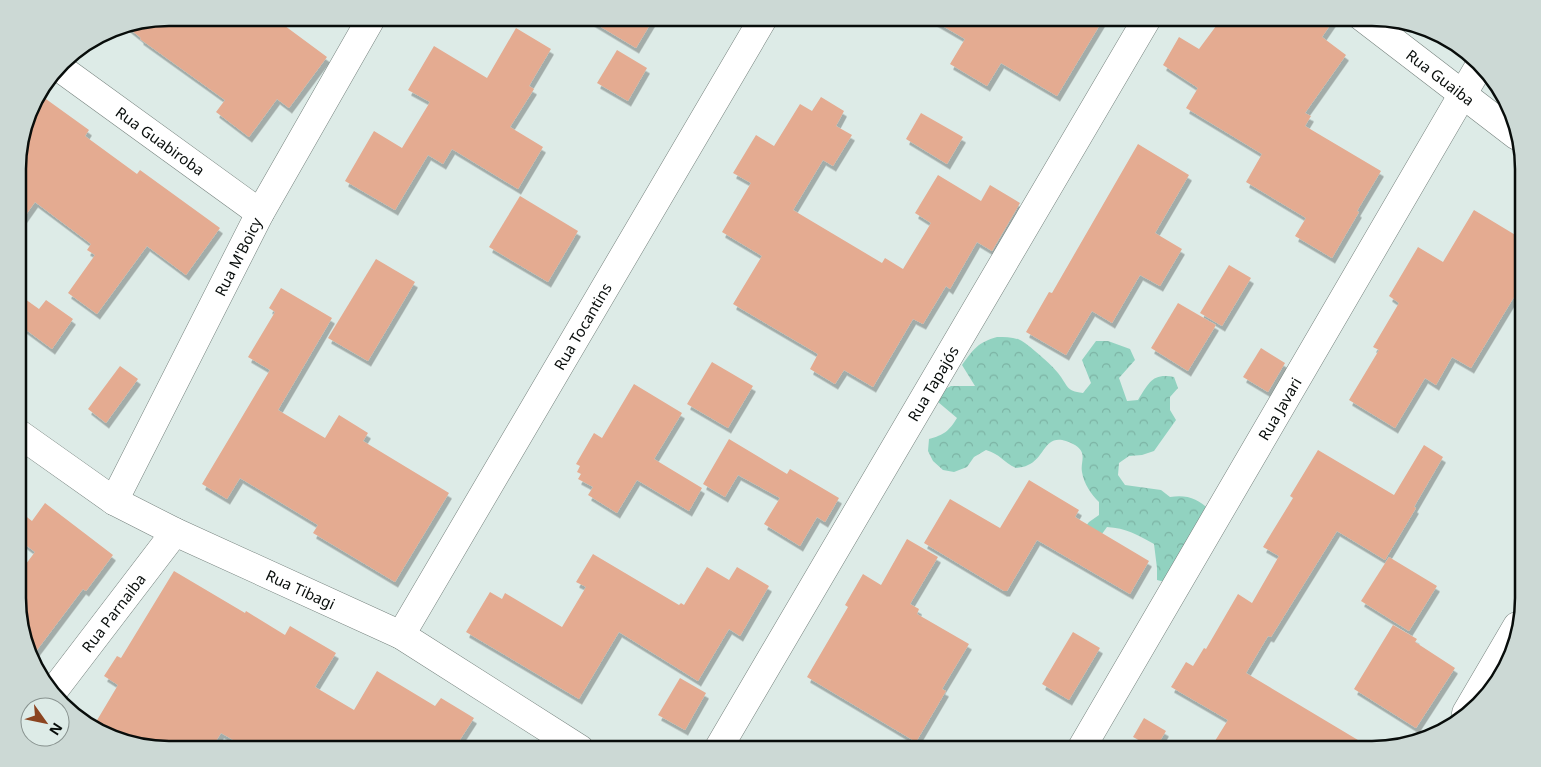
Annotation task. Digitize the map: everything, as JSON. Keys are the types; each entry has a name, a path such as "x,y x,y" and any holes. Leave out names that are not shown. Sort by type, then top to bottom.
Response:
{"street":[{"name":"Rua M'Boicy","path":"114,501 260,213 367,26"},
{"name":"Rua Tocantins","path":"400,636 759,26"},
{"name":"Rua Tapajós","path":"723,741 1143,26"},
{"name":"Rua Guaiba","path":"1373,26 1509,130"},
{"name":"Rua Guabiroba","path":"65,72 260,213"},
{"name":"Rua Javari","path":"1086,740 1476,72"},
{"name":"Rua Tibagi","path":"26,439 114,501 175,532 400,636 567,741"},
{"name":"Rua Parnaiba","path":"57,686 175,532"},
{"path":"1477,694 1508,642"}],"green space":[{"path":"997,337 1012,338 1023,342 1051,365 1070,389 1077,392 1083,393 1091,383 1082,360 1096,341 1108,341 1130,349 1135,360 1119,378 1127,401 1138,400 1148,384 1156,378 1174,377 1178,388 1170,397 1170,410 1176,420 1154,451 1142,455 1129,456 1119,463 1118,475 1125,485 1161,490 1170,497 1182,496 1193,498 1211,512 1169,583 1157,580 1154,544 1132,532 1107,527 1091,549 1082,531 1089,522 1099,515 1099,502 1084,481 1082,454 1075,445 1057,440 1047,446 1027,466 1016,468 986,450 974,457 967,467 954,472 943,470 933,461 928,451 929,439 946,432 957,418 938,402 941,391 951,386 975,386 962,365 976,347 985,341"}],"building":[{"path":"169,26 285,26 327,57 289,108 277,99 249,137 216,112 225,100 133,31 150,27"},
{"path":"599,26 649,26 636,48"},
{"path":"943,26 1099,26 1057,96 1001,63 987,86 950,64 965,39"},
{"path":"1216,26 1330,26 1322,37 1346,55 1305,113 1311,116 1305,126 1381,171 1332,258 1295,236 1306,218 1246,182 1262,154 1186,108 1198,88 1163,65 1179,37 1199,49"},
{"path":"516,28 551,49 529,86 534,89 510,127 543,147 518,189 452,149 443,164 428,155 395,210 345,181 374,131 402,148 430,102 408,90 434,46 487,78"},
{"path":"617,50 647,68 628,101 597,83"},
{"path":"821,97 844,111 836,126 852,135 833,166 823,160 793,210 882,263 885,258 903,269 931,223 915,213 938,175 981,201 990,185 1020,203 992,251 977,242 950,289 946,286 923,324 913,319 873,387 844,370 835,384 810,369 818,354 733,304 762,256 722,232 751,183 733,173 756,135 774,146 800,104 812,111"},
{"path":"45,98 89,130 85,136 137,174 140,170 220,228 186,275 147,246 97,314 68,293 95,255 87,250 91,244 35,202 27,213 27,150 37,114"},
{"path":"921,113 963,137 947,164 906,139"},
{"path":"1138,144 1189,175 1155,233 1182,249 1160,286 1140,275 1112,323 1092,311 1066,355 1026,332 1049,292 1052,293"},
{"path":"520,196 578,231 548,282 489,247"},
{"path":"1474,210 1515,235 1515,298 1471,368 1452,357 1436,385 1425,378 1395,428 1349,400 1379,350 1373,347 1399,303 1389,296 1418,247 1443,262"},
{"path":"376,259 415,282 368,361 328,338"},
{"path":"1229,265 1251,278 1222,326 1200,313"},
{"path":"281,288 332,318 278,410 325,438 339,415 368,433 363,441 449,493 395,582 313,533 318,525 240,478 227,499 202,484 270,370 248,357 275,312 269,308"},
{"path":"27,300 39,309 46,300 73,319 52,349 27,330"},
{"path":"1178,303 1216,325 1188,371 1151,348"},
{"path":"1261,348 1285,363 1268,392 1243,377"},
{"path":"712,362 753,386 728,428 687,404"},
{"path":"120,366 138,379 106,423 88,409"},
{"path":"634,384 682,413 654,459 702,488 689,511 637,480 617,513 588,495 593,487 578,479 581,474 577,472 580,466 576,464 594,433 602,438"},
{"path":"729,439 787,474 790,469 839,498 825,522 817,517 800,546 764,524 780,498 738,475 725,497 703,484"},
{"path":"1424,445 1443,457 1385,560 1337,531 1271,637 1268,636 1246,673 1358,740 1216,740 1228,720 1171,687 1186,662 1193,666 1204,648 1206,649 1238,594 1252,603 1279,556 1263,547 1293,498 1290,496 1318,450 1394,495"},
{"path":"1029,480 1079,510 1075,517 1149,561 1130,594 1037,540 1007,591 1004,591 924,543 950,499 1000,528"},
{"path":"45,503 113,555 86,591 83,589 36,651 27,617 26,598 26,564 35,552 26,545 26,517 32,521"},
{"path":"907,539 938,557 910,604 919,609 917,614 969,644 942,689 946,691 917,740 913,740 807,677 848,607 845,605 863,574 881,585"},
{"path":"593,554 679,605 681,603 684,605 707,567 729,580 737,567 769,586 740,636 729,629 698,681 619,632 579,699 466,632 490,592 502,599 505,593 562,627 586,587 576,582"},
{"path":"1389,557 1437,586 1409,631 1361,601"},
{"path":"174,571 285,635 290,626 336,653 315,687 354,710 377,671 435,706 441,698 474,718 459,741 235,741 221,733 216,741 150,740 114,730 97,721 118,685 104,676 117,656 121,658"},
{"path":"1393,625 1417,639 1415,642 1455,668 1416,728 1354,689"},
{"path":"1073,632 1100,648 1069,700 1042,684"},
{"path":"680,678 706,693 685,730 658,715"},
{"path":"1144,718 1166,731 1160,740 1139,740 1133,737"}]}
